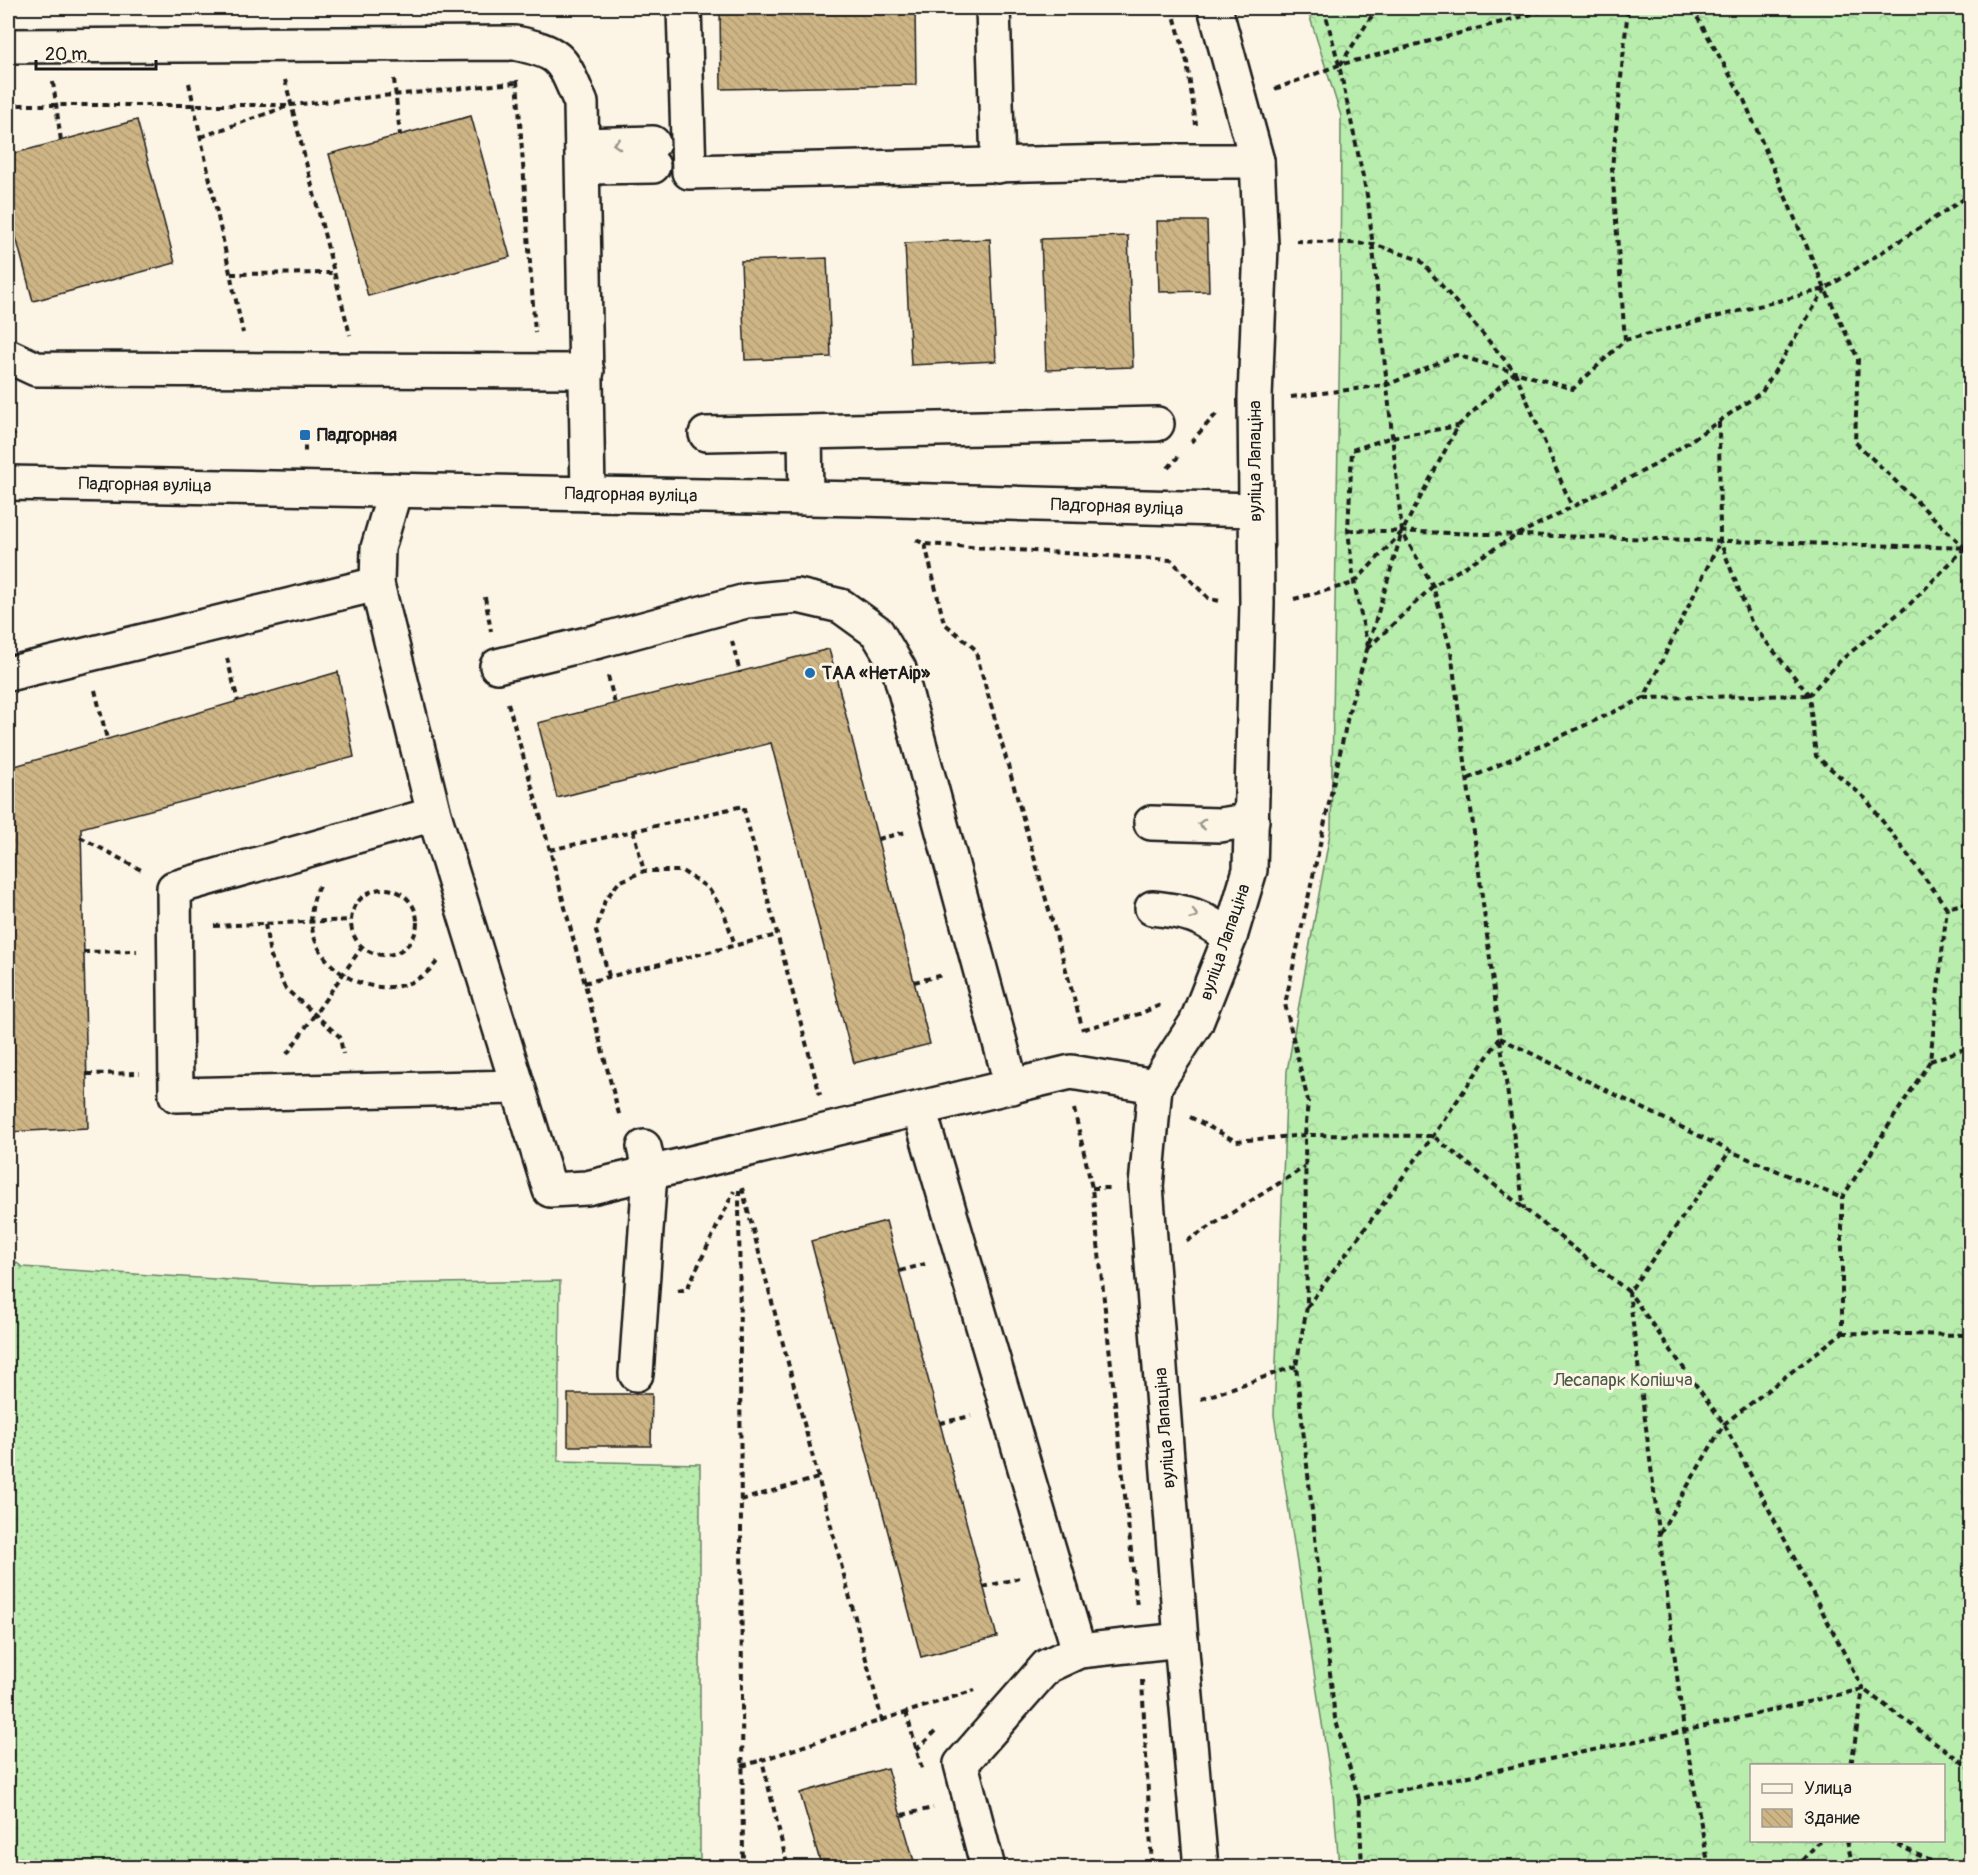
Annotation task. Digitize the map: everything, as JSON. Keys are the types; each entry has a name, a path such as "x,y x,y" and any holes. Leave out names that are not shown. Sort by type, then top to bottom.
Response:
{"main road":[{"path":"684,8 688,172 1257,161"},
{"path":"993,8 998,166"},
{"name":"вуліца Лапаціна","path":"1201,1868 1146,1186 1155,1086 1196,1023 1230,937 1250,870 1257,603 1255,398 1261,245 1257,161 1215,8"},
{"path":"8,46 515,43 540,48 562,61 581,103 588,494"},
{"path":"582,156 653,155"},
{"path":"8,356 36,369 587,371"},
{"path":"705,434 1157,424"},
{"path":"805,432 806,498"},
{"name":"Падгорная вуліца","path":"8,483 806,498 1255,510"},
{"path":"395,490 378,548 377,585 434,814 550,1190 587,1188 647,1160 735,1166 830,1130 1071,1072 1155,1086"},
{"path":"8,674 377,585"},
{"path":"497,666 747,601 798,596 841,606 877,632 899,669 1012,1087"},
{"path":"434,814 174,888 176,1095 518,1087"},
{"path":"1151,823 1220,825 1252,820"},
{"path":"1152,908 1182,911 1207,920 1230,937"},
{"path":"919,1109 1079,1651"},
{"path":"636,1374 643,1295 647,1160"},
{"path":"988,1868 961,1764 1047,1666 1079,1651 1181,1640"}],"path":[{"path":"1172,8 1187,62 1201,161"},
{"path":"1324,8 1339,65 1368,200 1402,532 1433,586 1451,651 1524,1209"},
{"path":"1339,65 1377,8"},
{"path":"1268,92 1339,65 1555,8"},
{"path":"1625,340 1612,168 1628,8"},
{"path":"1692,8 1744,99 1825,289 1858,359 1855,442 1968,548"},
{"path":"515,43 536,337"},
{"path":"276,45 351,338"},
{"path":"47,46 61,141"},
{"path":"182,46 244,338"},
{"path":"8,105 291,105 518,83"},
{"path":"8,110 16,105"},
{"path":"201,137 291,105"},
{"path":"1288,398 1387,385 1456,355 1573,389 1625,340 1825,289 1971,195"},
{"path":"1292,241 1373,244 1420,260 1515,372 1572,507"},
{"path":"231,274 333,273"},
{"path":"1368,648 1433,586 1517,535 1653,466 1762,392 1825,289"},
{"path":"1362,1868 1359,1799 1335,1718 1296,1366 1307,1307 1305,1135 1308,1101 1285,1004 1350,707 1402,532 1458,426 1515,372"},
{"path":"1719,422 1720,541 1752,624 1809,695 1816,756 1866,799 1947,908 1929,1061 1842,1198 1842,1333"},
{"path":"1368,648 1354,583 1348,530 1352,450 1392,437 1458,426"},
{"path":"1348,530 1968,548"},
{"path":"1287,601 1354,583 1402,532"},
{"path":"1644,698 1720,541"},
{"path":"1084,1029 975,649 944,623 925,544 1171,560 1209,599 1220,601"},
{"path":"1467,779 1644,698 1809,695 1841,660 1909,604 1968,548"},
{"path":"484,597 497,666 550,850 621,1123 620,1152 647,1160"},
{"path":"87,655 107,739"},
{"path":"550,850 742,806 830,1130"},
{"path":"633,830 644,871"},
{"path":"80,837 174,888"},
{"path":"609,976 596,931 605,900 619,882 644,871 682,871 708,888 723,910 735,945"},
{"path":"324,876 314,897 311,922 316,943 321,952 342,975 365,985 390,987 414,981 434,967 444,953"},
{"path":"390,889 409,900 415,909 416,931 411,941 403,949 393,954 382,955 371,953 362,947 351,930 350,920 359,899 368,892 390,889"},
{"path":"1947,908 1971,902"},
{"path":"83,952 174,939 214,926 350,920"},
{"path":"266,924 270,955 285,988 340,1037 344,1059"},
{"path":"214,926 214,937"},
{"path":"584,983 777,934"},
{"path":"282,1062 362,947"},
{"path":"1079,1037 1084,1029 1139,1014 1163,1004"},
{"path":"1307,1307 1433,1136 1500,1038"},
{"path":"1500,1038 1730,1151 1842,1198"},
{"path":"1929,1061 1971,1047"},
{"path":"87,1074 176,1074"},
{"path":"1072,1104 1092,1188 1140,1643 1152,1868"},
{"path":"1189,1116 1236,1141 1305,1135 1433,1136 1629,1292 1724,1424 1863,1689 1971,1768"},
{"path":"1709,1868 1684,1731 1629,1292 1730,1151"},
{"path":"643,1295 687,1289 735,1166"},
{"path":"735,1166 882,1720"},
{"path":"735,1166 741,1500 743,1868"},
{"path":"1184,1243 1306,1166"},
{"path":"1659,1534 1724,1424 1842,1333 1971,1335"},
{"path":"1194,1401 1296,1366"},
{"path":"741,1500 818,1478"},
{"path":"742,1766 984,1687"},
{"path":"1359,1799 1684,1731 1863,1689"},
{"path":"1851,1764 1863,1689"},
{"path":"762,1760 789,1868"},
{"path":"902,1815 933,1808"},
{"path":"1795,1868 1819,1842"},
{"path":"1847,1842 1853,1868"},
{"path":"1892,1842 1937,1864 1971,1864"}],"green space":[{"name":"Лесапарк Копішча","path":"1307,8 1970,8 1970,1867 1339,1867 1333,1794 1274,1415 1287,1071 1331,828 1340,330 1341,116"},
{"path":"8,1256 22,1267 309,1285 560,1281 558,1461 700,1464 700,1867 8,1867"}],"building":[{"path":"720,8 915,8 916,85 721,89"},
{"path":"471,116 510,257 368,296 329,154"},
{"path":"137,120 175,263 33,301 8,207 8,155"},
{"path":"1157,221 1207,221 1209,291 1159,292"},
{"path":"1128,236 1133,367 1046,370 1041,239"},
{"path":"990,239 996,361 911,365 905,243"},
{"path":"827,258 831,357 745,360 741,261"},
{"path":"829,649 930,1044 854,1063 771,743 557,798 538,723"},
{"path":"338,672 354,757 81,828 88,1128 8,1132 8,768"},
{"path":"886,1221 997,1637 921,1657 811,1241"},
{"path":"568,1394 652,1394 651,1446 568,1446"},
{"path":"887,1768 916,1868 822,1868 800,1793"}],"place":[{"name":"Падгорная","path":"305,435"},
{"name":"ТАА «НетАір»","path":"810,673"}]}
